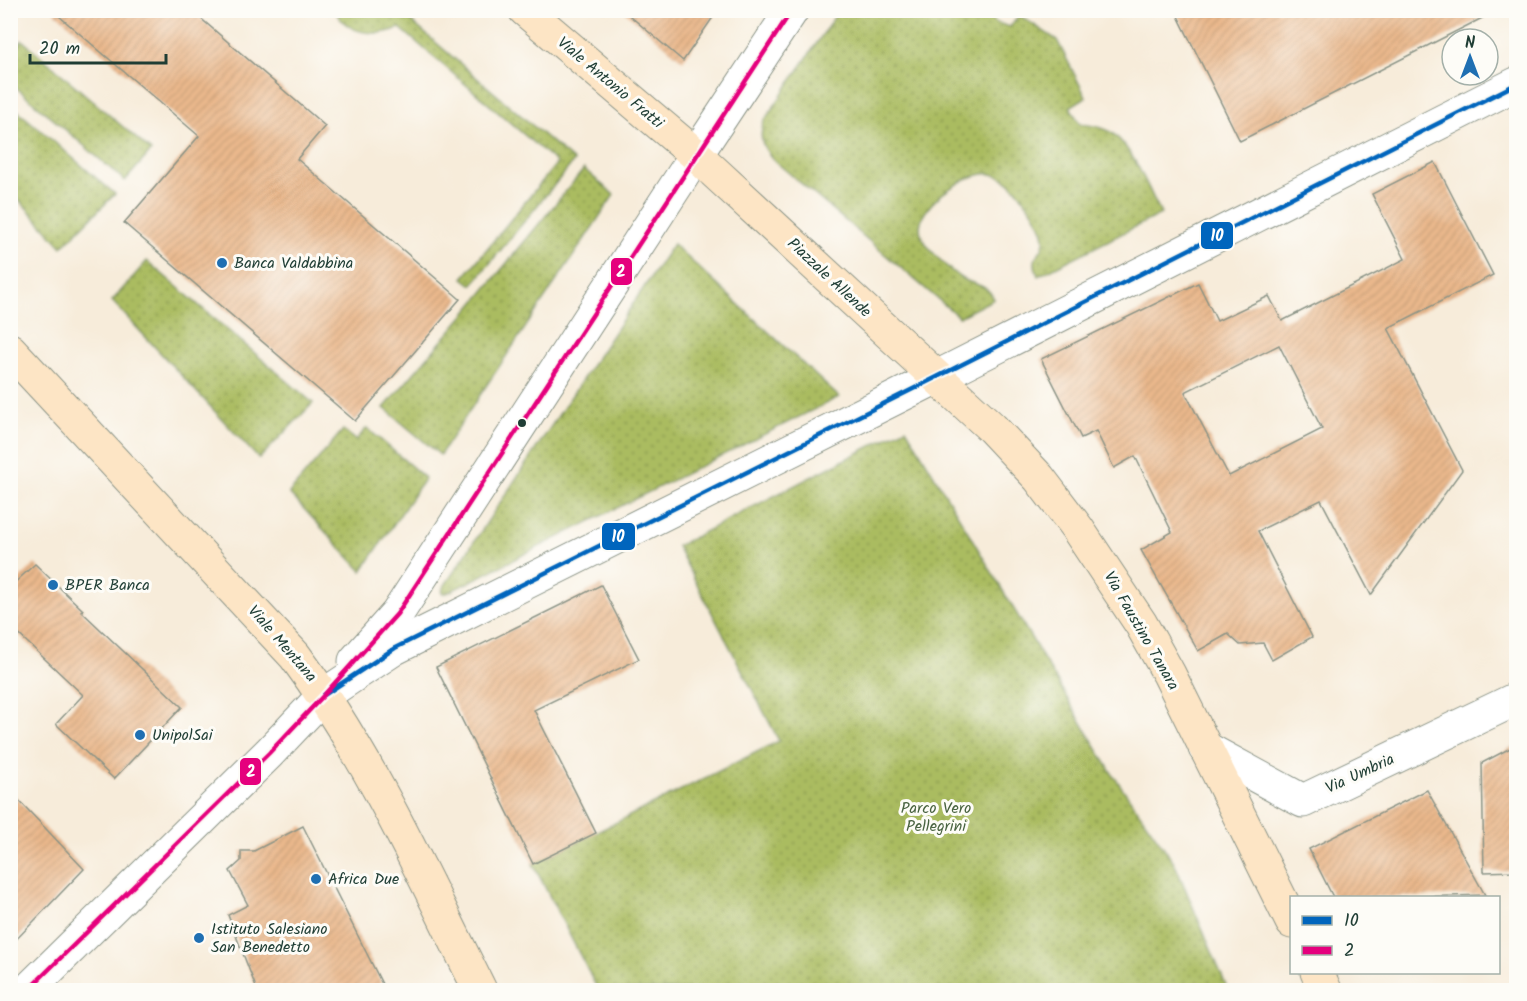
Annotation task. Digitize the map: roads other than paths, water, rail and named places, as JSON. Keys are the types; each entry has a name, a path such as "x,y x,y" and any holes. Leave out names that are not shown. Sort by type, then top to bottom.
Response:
{"main road":[{"name":"Viale Antonio Fratti","path":"525,10 696,155"},
{"name":"Piazzale Allende","path":"696,155 937,378"},
{"name":"Viale Mentana","path":"10,350 295,656 324,695 394,816 480,990"},
{"name":"Via Faustino Tanara","path":"937,378 992,428 1039,478 1077,528 1141,624 1169,674 1290,918"},
{"path":"1318,974 1325,990"}],"street":[{"path":"28,990 269,753 397,614 792,10"},
{"path":"324,695 395,648 937,378 1516,84"},
{"name":"Via Umbria","path":"1205,748 1303,801 1516,699"}],"place":[{"name":"Banca Valdabbina","path":"222,263"},
{"name":"BPER Banca","path":"53,585"},
{"name":"UnipolSai","path":"140,735"},
{"name":"Africa Due","path":"316,879"},
{"name":"Istituto Salesiano San Benedetto","path":"199,938"}],"park label":[{"name":"Parco Vero Pellegrini","path":"936,817"}]}
